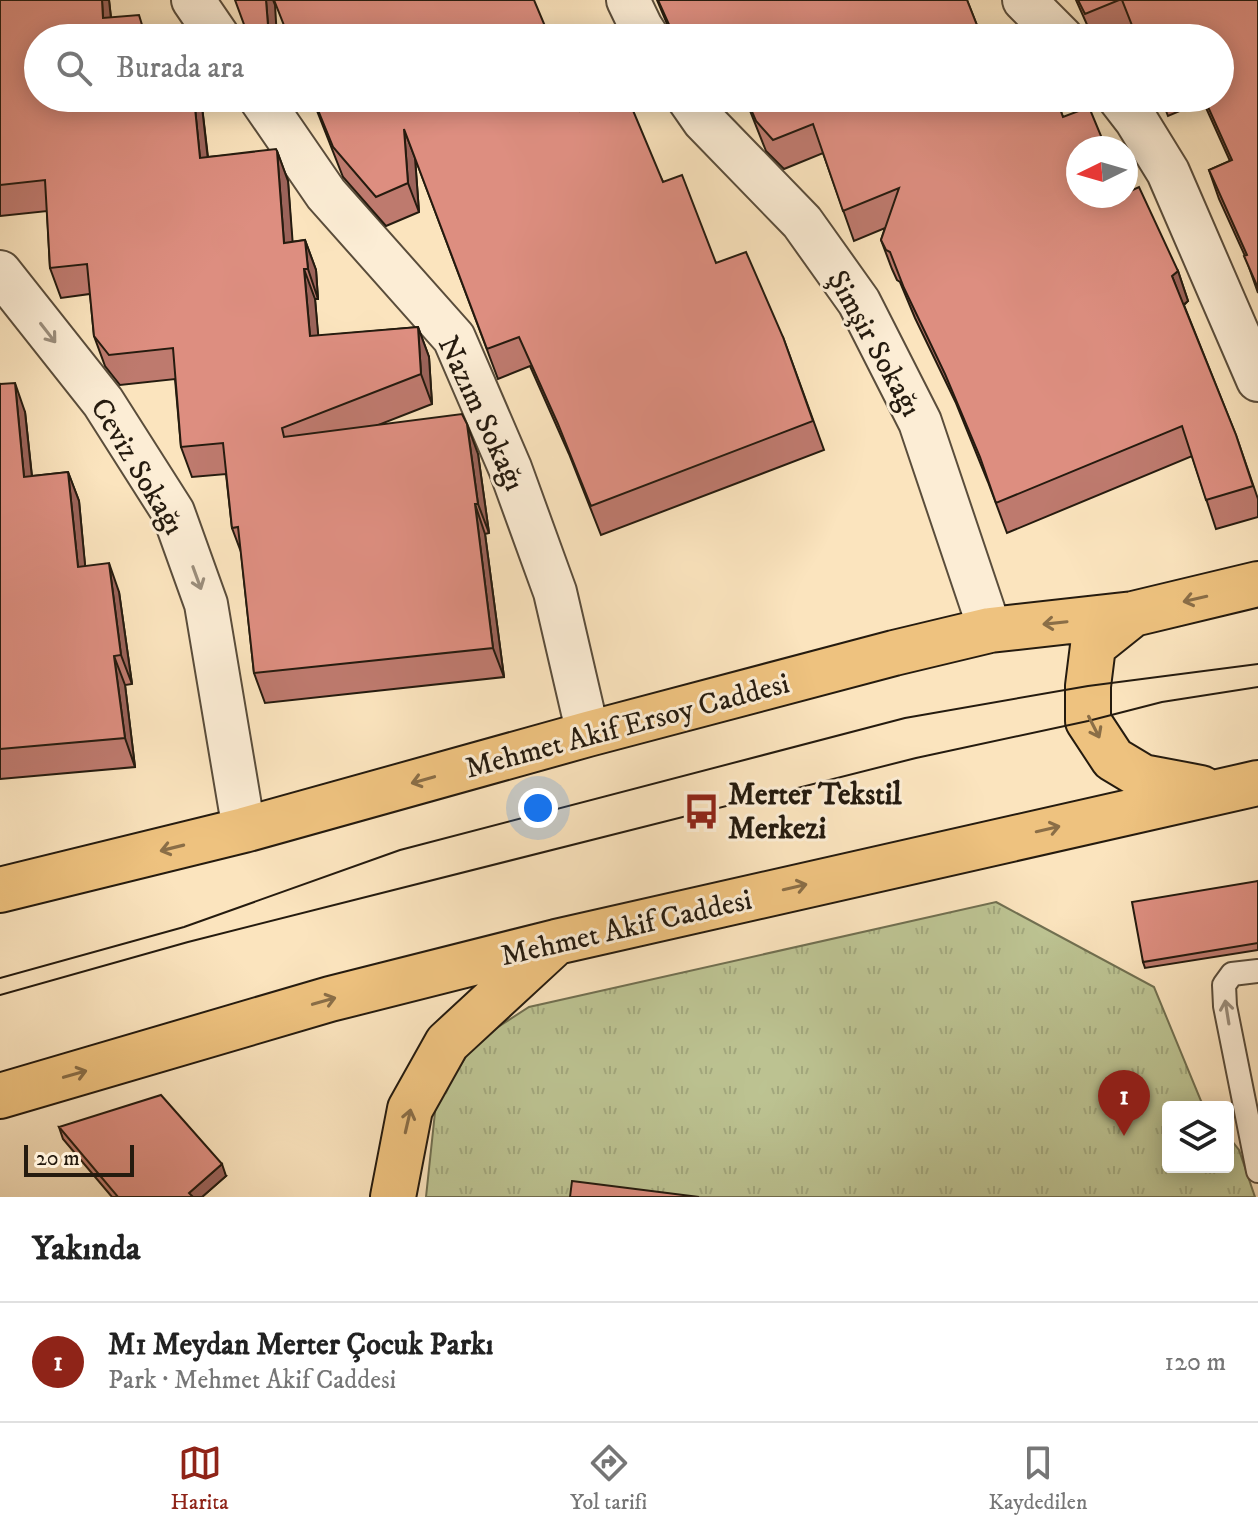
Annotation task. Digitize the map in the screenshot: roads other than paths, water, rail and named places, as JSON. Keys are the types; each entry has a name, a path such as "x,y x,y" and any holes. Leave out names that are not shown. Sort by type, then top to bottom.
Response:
{"main road":[{"name":"Mehmet Akif Ersoy Caddesi","path":"0,890 244,830 894,653 990,630 1133,614 1258,584"},
{"path":"1133,614 1093,646 1088,721 1113,759 1143,777 1216,791"},
{"name":"Mehmet Akif Caddesi","path":"0,1096 330,999 556,942 1258,783"},
{"path":"393,1197 410,1109 447,1043 556,942"}],"street":[{"path":"193,0 209,24"},
{"path":"628,0 640,24"},
{"path":"1024,0 1048,24"},
{"name":"Nazım Sokağı","path":"270,112 326,194 454,338 510,468 555,592 588,734"},
{"name":"Şimşir Sokağı","path":"698,112 802,222 859,302 920,422 990,630"},
{"path":"1130,112 1168,172 1258,380"},
{"name":"Ceviz Sokağı","path":"0,272 103,402 173,512 206,604 244,830"}],"lane":[{"path":"1258,971 1232,974 1224,985 1225,1006 1258,1171"}],"tram line":[{"path":"0,978 184,927 400,850 905,718 1088,686 1258,664"},
{"path":"0,995 188,942 916,758 1162,702 1258,687"}],"place":[{"name":"Merter Tekstil Merkezi","path":"702,811"},
{"name":"M1 Meydan Merter Çocuk Parkı","path":"1124,1136"}]}
